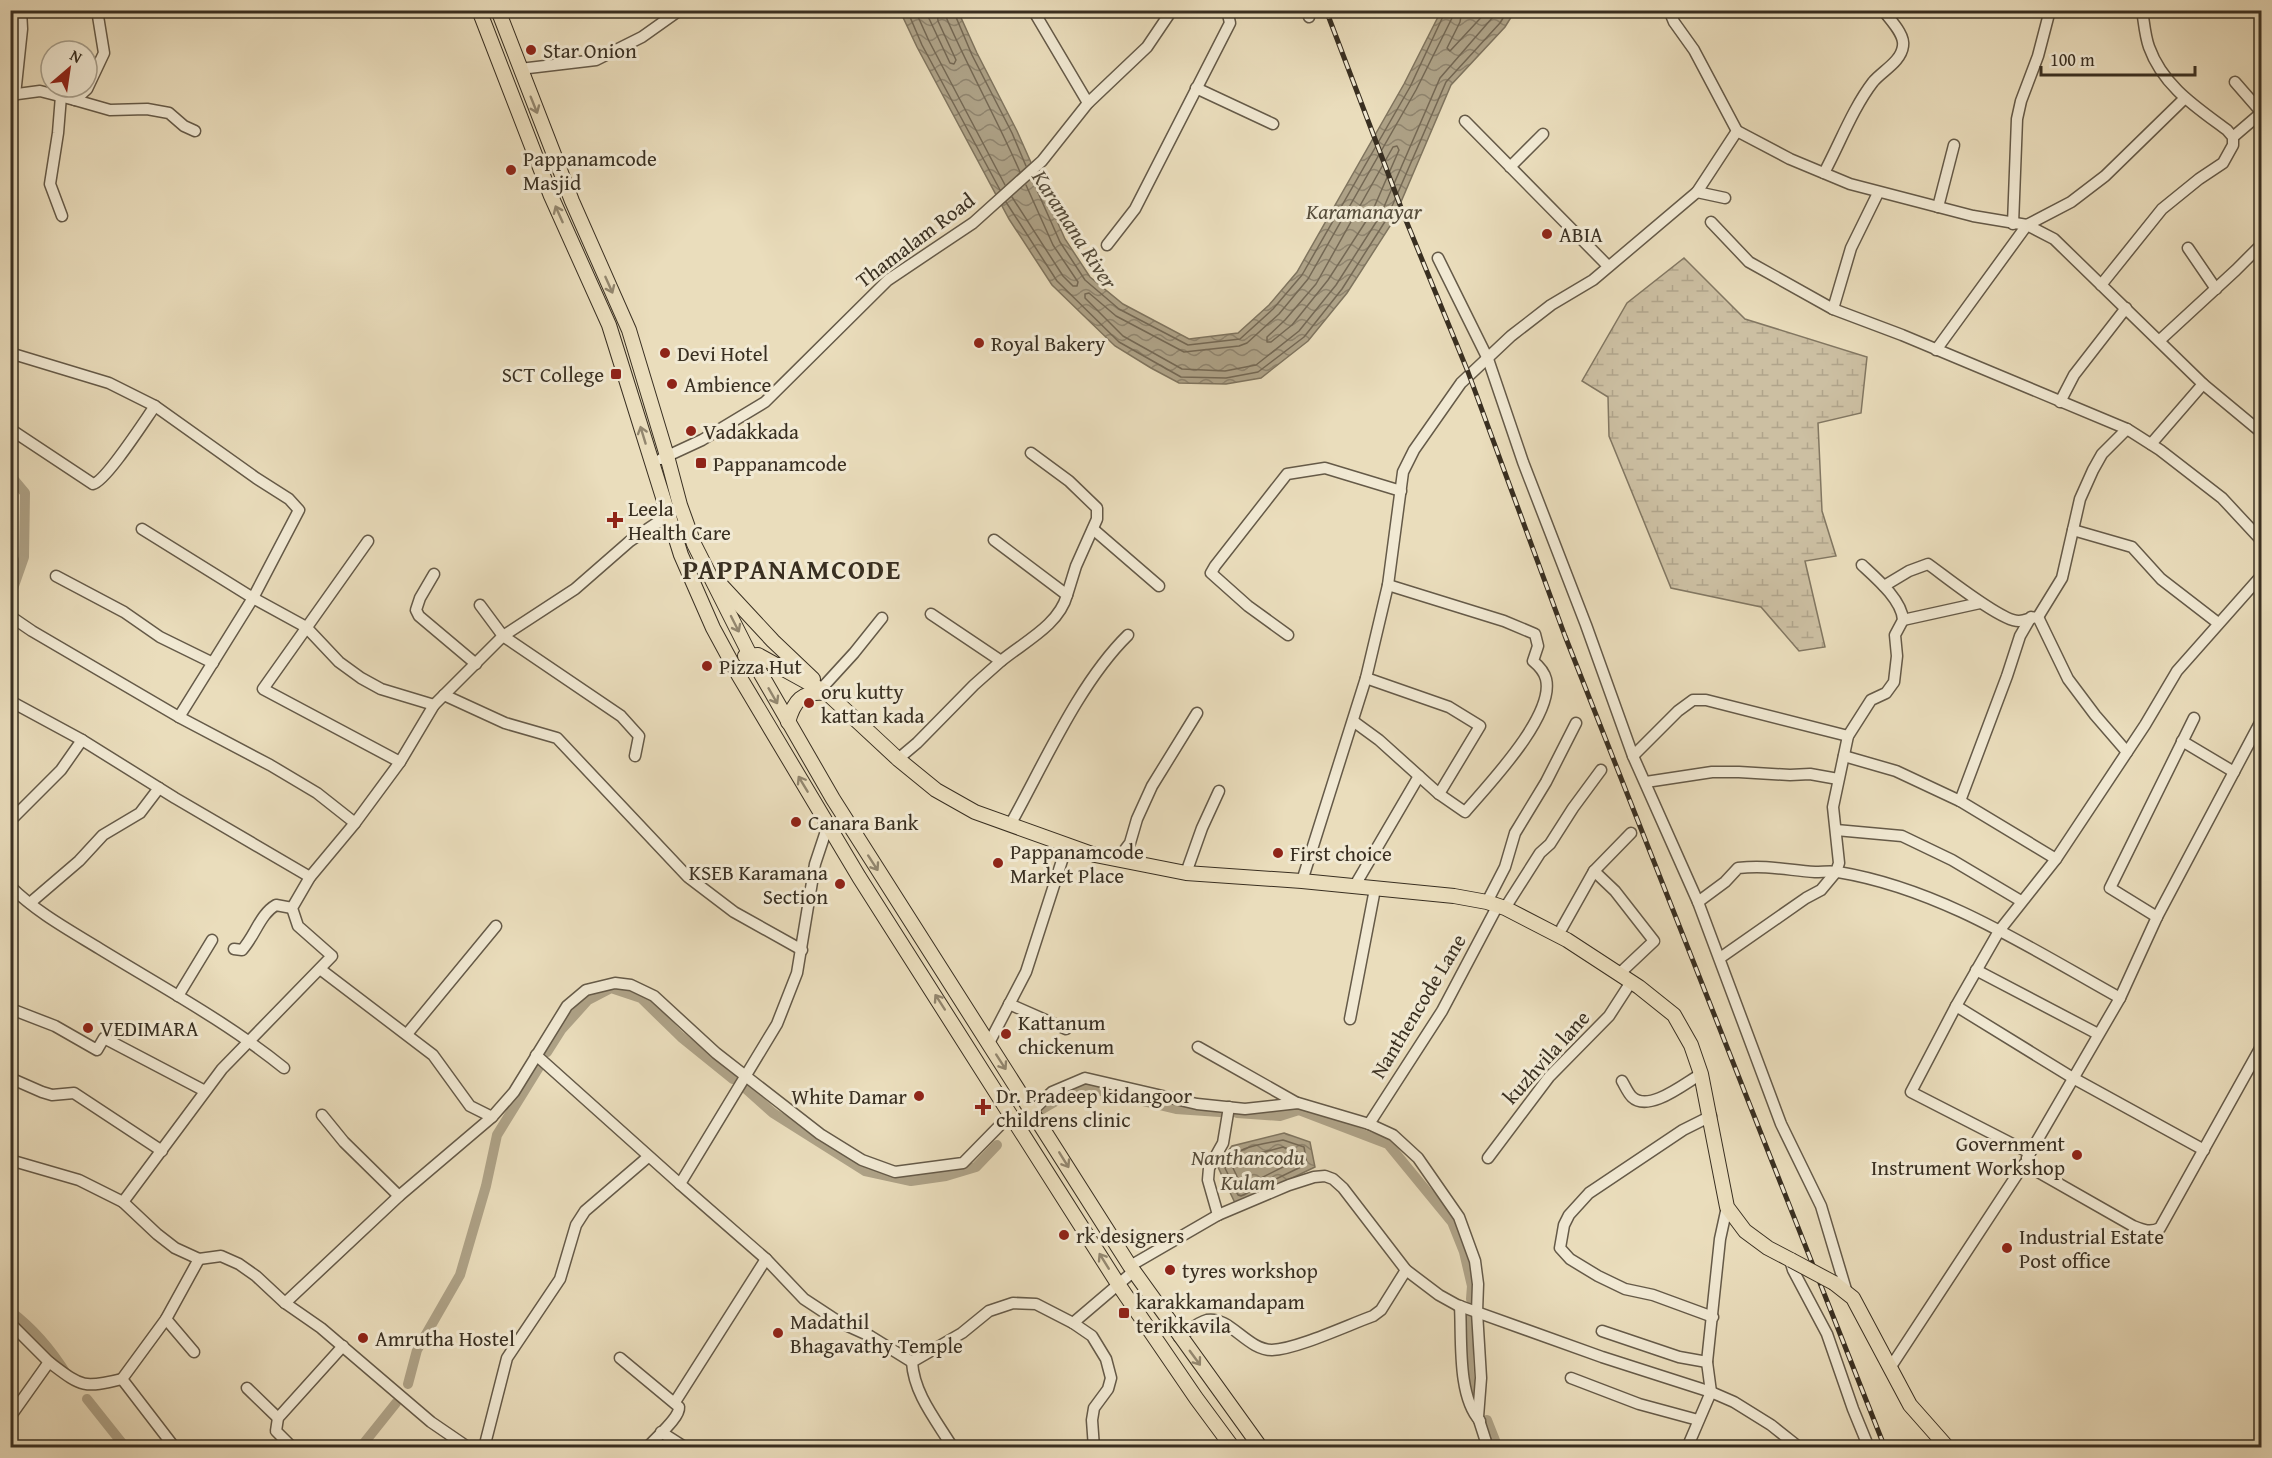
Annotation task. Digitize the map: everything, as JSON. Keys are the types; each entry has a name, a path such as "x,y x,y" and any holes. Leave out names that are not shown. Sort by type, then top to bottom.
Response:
{"main road":[{"path":"479,10 551,196 609,325 681,555 728,655 770,730 859,877 1118,1284 1233,1448"},
{"path":"498,10 572,201 629,330 668,456 680,505 705,565 748,650 833,799 1132,1269 1261,1448"},
{"path":"705,565 736,604 898,759 936,790 975,812 1095,855 1186,873 1302,881 1454,896 1497,905 1567,940 1625,978 1674,1015 1691,1045 1711,1116 1727,1207 1745,1231 1767,1248 1834,1283 1852,1298 1910,1405 1948,1448"},
{"path":"728,655 748,650 766,634"},
{"path":"748,650 824,690"},
{"path":"788,722 792,708 801,698 812,692 824,690"}],"street":[{"path":"21,10 22,29 13,95 39,91"},
{"path":"75,100 87,89 104,53 97,10"},
{"path":"520,69 596,60 642,37 680,10"},
{"path":"1033,10 1088,103"},
{"name":"Thamalam Road","path":"651,462 702,440 765,402 888,280 973,223 1042,161 1088,103 1147,47 1172,10"},
{"path":"1107,245 1135,209 1230,23 1227,10"},
{"path":"1669,10 1674,22 1694,50 1737,131 1790,159 1878,193 2013,224 2027,225 2054,239 2203,384 2262,432"},
{"path":"1824,173 1859,104 1874,80 1891,66 1903,50 1904,43 1899,31 1883,10"},
{"path":"2013,224 2018,119 2021,101 2038,56 2050,10"},
{"path":"2101,285 2162,209 2199,178 2223,163 2233,145 2233,137 2228,130 2184,99 2166,78 2150,47 2142,10"},
{"path":"2233,137 2261,113 2235,82"},
{"path":"1196,88 1273,124"},
{"path":"61,99 50,184 62,216"},
{"path":"72,99 110,110 147,109 169,113 184,126 195,131"},
{"path":"1936,350 2027,225 2071,202 2105,176 2184,99"},
{"path":"1465,121 1608,266"},
{"path":"1302,881 1366,678 1388,585 1403,472 1414,450 1432,421 1461,383 1519,330 1551,305 1593,280 1697,192 1737,131"},
{"path":"1510,167 1543,134"},
{"path":"1938,207 1954,145"},
{"path":"1697,192 1725,198"},
{"path":"1833,309 1851,248 1878,193"},
{"path":"1711,222 1749,262 1833,309 2127,429 2151,444 2222,498 2262,541"},
{"path":"2160,340 2262,244"},
{"path":"2188,248 2216,289"},
{"path":"1438,258 1488,359 1523,462 1586,625 1633,756 1698,902 1781,1124 1821,1206 1847,1293"},
{"path":"2060,402 2074,375 2126,308"},
{"path":"10,353 109,383 155,406 289,499 299,510 253,598 179,717"},
{"path":"2151,444 2203,384"},
{"path":"10,429 93,484 99,483 155,406"},
{"path":"1960,801 2020,636 2062,578 2080,499 2093,470 2102,454 2127,429"},
{"path":"898,759 1001,661 1051,623 1065,603 1076,566 1097,519 1097,508 1069,481 1031,453"},
{"path":"1288,635 1248,606 1211,573 1287,474 1325,468 1401,491"},
{"path":"123,1202 204,1091 249,1040 332,956 298,926 292,908 310,877 355,823 400,762 434,705 503,636 575,588 630,542 667,516"},
{"path":"142,529 253,598 306,627 339,662 361,678 381,689 434,705"},
{"path":"1093,529 1159,586"},
{"path":"2073,530 2132,547 2161,579 2218,623"},
{"path":"994,540 1067,595"},
{"path":"368,541 263,689 400,762"},
{"path":"1884,586 1909,571 1928,564 1980,603 2019,621 2034,617"},
{"path":"1720,958 1821,890 1836,872 1839,863 1833,807 1848,736 1871,700 1887,693 1894,682 1895,635 1903,620 1903,613 1884,586 1862,565"},
{"path":"434,574 416,610 419,616 450,644 476,664"},
{"path":"2030,1153 1911,1092 1999,931 2056,859 2177,671 2262,575"},
{"path":"56,576 124,612 160,637 213,663"},
{"path":"1353,722 1379,740 1439,794 1465,813 1523,743 1542,707 1547,681 1541,668 1533,661 1538,646 1535,634 1512,624 1388,585"},
{"path":"1903,620 1980,603"},
{"path":"480,605 503,636 621,716 639,736 635,756"},
{"path":"931,614 1001,661"},
{"path":"10,616 179,717 270,765 317,793 355,823"},
{"path":"2034,617 2068,679 2127,752"},
{"path":"824,690 882,618"},
{"path":"1010,825 1075,707 1112,651 1128,635"},
{"path":"1366,678 1449,707 1480,726 1439,794"},
{"path":"444,695 505,723 557,738 688,877 734,912 802,950"},
{"path":"1633,756 1678,711 1693,700 1706,700 1848,736"},
{"path":"10,701 82,740 310,877"},
{"path":"1122,860 1152,786 1197,713"},
{"path":"2157,917 2110,888 2194,718"},
{"path":"1890,1368 2024,1164 2120,998 2157,917 2262,719"},
{"path":"1497,905 1515,833 1539,790 1546,783 1576,723"},
{"path":"10,821 61,770 82,740"},
{"path":"2182,741 2234,772"},
{"path":"1844,756 1896,771 1960,801 2056,859"},
{"path":"1497,905 1550,844 1601,770"},
{"path":"1646,782 1712,772 1790,776 1810,774 1838,779"},
{"path":"1354,887 1419,776"},
{"path":"30,903 79,861 103,835 140,813 159,788"},
{"path":"1186,873 1202,828 1219,791"},
{"path":"680,1184 777,1024 797,973 815,864 828,825"},
{"path":"1836,830 1902,836 1952,860 2021,901"},
{"path":"1562,928 1594,871 1631,832"},
{"path":"989,1043 1026,972 1067,845"},
{"path":"1698,902 1725,882 1738,868 1778,866 1815,872 1836,872 1932,898 1999,931 2120,998"},
{"name":"kuzhvila lane","path":"1488,1158 1549,1077 1609,1016 1625,978 1654,940 1615,891 1594,871"},
{"path":"10,886 55,922 249,1040 284,1068"},
{"path":"1350,1019 1375,889"},
{"path":"234,949 242,950 250,941 268,909 276,905 292,908"},
{"name":"Nanthencode Lane","path":"1369,1124 1442,1011 1497,905"},
{"path":"408,1034 495,926"},
{"path":"178,996 212,940"},
{"path":"320,969 433,1055 470,1106 492,1117"},
{"path":"1976,970 2098,1034"},
{"path":"285,1304 399,1196 492,1117 514,1092 567,1006 586,990 615,983 631,985 654,996 744,1077 820,1134 862,1160 896,1172 963,1163 1011,1114"},
{"path":"1009,1004 1066,1029"},
{"path":"1956,1006 2073,1078 2204,1150"},
{"path":"11,1009 55,1026 97,1050 104,1038 204,1091"},
{"path":"2024,1164 2133,1226 2145,1231 2154,1231 2165,1222 2262,1045"},
{"path":"1198,1047 1298,1103 1369,1124 1393,1135 1418,1158 1459,1216 1475,1261 1478,1284 1477,1311 1481,1378 1478,1417 1488,1448"},
{"path":"536,1055 766,1259 804,1299 839,1322 870,1336 912,1362"},
{"path":"1622,1081 1632,1098 1642,1103 1654,1102 1701,1074"},
{"path":"10,1078 52,1095 74,1093 162,1151"},
{"path":"1032,1111 1052,1092 1085,1078 1197,1104 1245,1109 1298,1103"},
{"path":"1218,1215 1208,1180 1209,1168 1224,1143 1228,1107"},
{"path":"322,1115 344,1142 399,1196"},
{"path":"1711,1116 1683,1131 1589,1193 1569,1215 1564,1226 1560,1248 1579,1264 1625,1289 1653,1295 1713,1317"},
{"path":"484,1448 507,1358 560,1279 576,1225 585,1211 648,1156"},
{"path":"10,1160 79,1180 123,1202 175,1248 199,1259 221,1256 239,1264 256,1276 285,1304 343,1346 431,1422 469,1448"},
{"path":"1073,1323 1132,1269 1218,1215 1289,1185 1325,1176 1333,1179 1343,1188 1406,1270 1439,1295 1460,1305 1602,1357 1711,1392 1743,1408 1800,1448"},
{"path":"1687,1448 1711,1392 1707,1362 1720,1239 1727,1207"},
{"path":"10,1323 49,1362 76,1383 97,1386 122,1379 166,1319 199,1259"},
{"path":"675,1402 766,1259"},
{"path":"1791,1260 1793,1270 1827,1334 1869,1448"},
{"path":"1179,1337 1206,1320 1217,1320 1262,1349 1281,1349 1298,1344 1373,1316 1381,1310 1406,1270"},
{"path":"912,1362 962,1333 989,1311 1013,1303 1036,1304 1073,1323 1092,1336 1106,1359 1111,1378 1108,1389 1094,1408 1092,1420 1094,1448"},
{"path":"1460,1305 1466,1394 1470,1408 1480,1421"},
{"path":"166,1319 194,1352"},
{"path":"1602,1331 1679,1357 1707,1362"},
{"path":"293,1448 276,1431 278,1418 343,1346"},
{"path":"620,1358 680,1407 680,1412 647,1448"},
{"path":"10,1417 49,1362"},
{"path":"912,1362 917,1389 953,1448"},
{"path":"1571,1378 1639,1404 1698,1420"},
{"path":"122,1379 175,1448"},
{"path":"248,1388 278,1418"},
{"path":"661,1432 686,1448"}],"green space":[{"path":"1684,258 1745,319 1867,357 1861,413 1818,423 1822,511 1836,556 1805,561 1825,647 1799,651 1761,607 1671,588 1609,436 1608,397 1582,381 1627,303"}],"water":[{"name":"Karamanayar","path":"900,11 958,11 1017,131 1065,239 1090,277 1123,304 1189,339 1238,333 1269,305 1297,272 1404,84 1441,11 1515,11 1505,27 1451,85 1392,223 1347,293 1308,341 1261,378 1226,384 1179,383 1151,368 1115,346 1052,285 1009,219"},
{"name":"Nanthancodu Kulam","path":"1284,1133 1310,1142 1315,1167 1236,1205 1217,1165 1232,1146"}],"waterway":[{"path":"10,475 25,493 24,557 10,597"},
{"path":"547,1052 561,1030 588,1000 611,988 641,998 681,1037 733,1079"},
{"path":"408,1384 417,1350 460,1275 486,1186 497,1135 539,1067"},
{"path":"745,1088 773,1113 865,1171 911,1181 946,1176 976,1167 997,1145"},
{"path":"1039,1111 1075,1090 1096,1090 1176,1109 1220,1112"},
{"path":"1237,1113 1280,1116 1299,1110 1388,1144 1452,1222 1464,1252 1472,1286 1471,1299"},
{"path":"10,1311 42,1340 67,1375"},
{"path":"1467,1317 1469,1374 1473,1403"},
{"path":"87,1399 126,1448"},
{"path":"360,1448 396,1403"},
{"path":"1487,1420 1498,1448"}],"railway":[{"path":"1326,10 1405,218 1468,372 1565,636 1885,1448"}],"place":[{"name":"Star Onion","path":"531,50"},
{"name":"Pappanamcode Masjid","path":"511,170"},
{"name":"ABIA","path":"1547,234"},
{"name":"Royal Bakery","path":"979,343"},
{"name":"Devi Hotel","path":"665,353"},
{"name":"SCT College","path":"616,374"},
{"name":"Ambience","path":"672,384"},
{"name":"Vadakkada","path":"691,431"},
{"name":"Pappanamcode","path":"701,463"},
{"name":"Leela Health Care","path":"615,520"},
{"name":"Pizza Hut","path":"707,666"},
{"name":"oru kutty kattan kada","path":"809,703"},
{"name":"Canara Bank","path":"796,822"},
{"name":"First choice","path":"1278,853"},
{"name":"Pappanamcode Market Place","path":"998,863"},
{"name":"KSEB Karamana Section","path":"840,884"},
{"name":"VEDIMARA","path":"88,1028"},
{"name":"Kattanum chickenum","path":"1006,1034"},
{"name":"White Damar","path":"919,1096"},
{"name":"Dr. Pradeep kidangoor childrens clinic","path":"983,1107"},
{"name":"Government Instrument Workshop","path":"2077,1155"},
{"name":"rk designers","path":"1064,1235"},
{"name":"Industrial Estate Post office","path":"2007,1248"},
{"name":"tyres workshop","path":"1170,1270"},
{"name":"karakkamandapam terikkavila","path":"1124,1313"},
{"name":"Madathil Bhagavathy Temple","path":"778,1333"},
{"name":"Amrutha Hostel","path":"363,1338"}],"district":[{"name":"PAPPANAMCODE","path":"792,569"}],"water label":[{"name":"Karamana River","path":"1075,229"}]}
